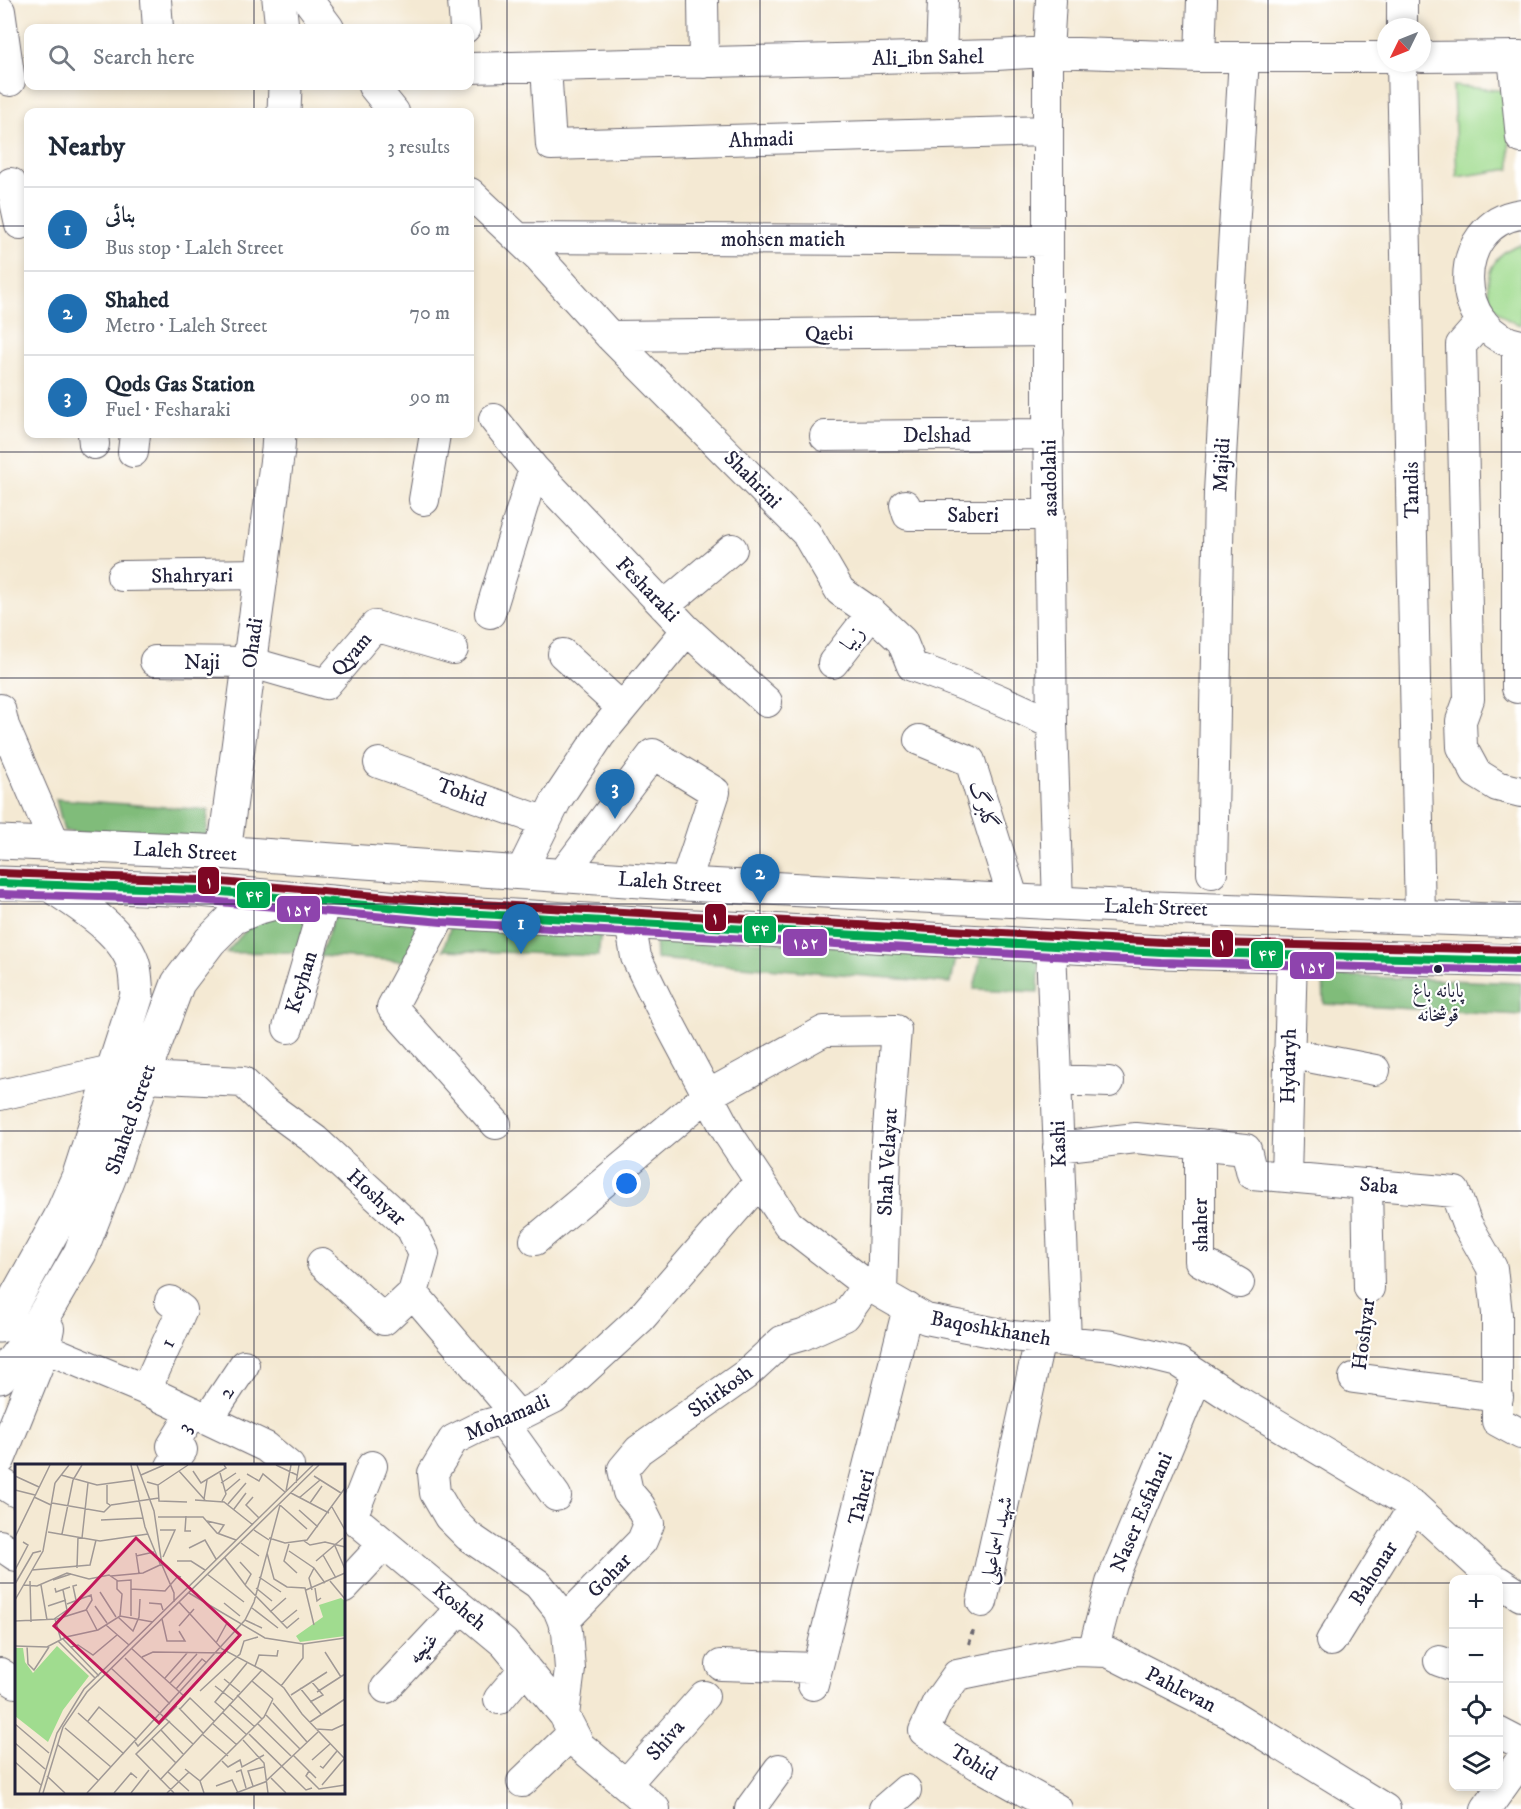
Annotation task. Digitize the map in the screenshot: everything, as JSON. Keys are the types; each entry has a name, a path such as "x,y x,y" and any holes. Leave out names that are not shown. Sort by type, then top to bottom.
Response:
{"main road":[{"path":"279,0 282,24"},
{"path":"284,108 285,90"},
{"name":"Ohadi","path":"224,852 279,438"},
{"name":"Laleh Street","path":"0,842 224,852 685,884 1058,903 1521,921"},
{"name":"Laleh Street","path":"0,883 199,890 443,912 1162,952 1521,961"},
{"name":"Shahed Street","path":"0,1326 60,1218 80,1175 136,995 134,967 127,948 102,922 50,885"},
{"name":"Shahed Street","path":"0,1377 33,1334 80,1253 110,1176 178,983 210,941 233,918 256,908 291,898"}],"street":[{"path":"156,0 158,24"},
{"path":"308,0 326,24"},
{"path":"463,0 465,24"},
{"path":"703,0 704,63"},
{"path":"941,57 943,0"},
{"name":"asadolahi","path":"1051,0 1048,52 1048,331 1052,724 1058,903"},
{"path":"1200,57 1202,0"},
{"path":"1402,0 1402,18"},
{"path":"0,11 13,80"},
{"name":"Ali_ibn Sahel","path":"474,68 941,57 1048,52 1200,57 1377,57"},
{"path":"1431,57 1517,56 1521,138"},
{"name":"Majidi","path":"1212,873 1219,492 1244,57"},
{"name":"Ahmadi","path":"546,67 551,145 1048,131"},
{"name":"Tandis","path":"1402,72 1420,917"},
{"path":"376,90 391,108"},
{"path":"11,183 16,225"},
{"name":"Shahrini","path":"474,197 538,257 610,336 806,532 840,591 872,613 902,641 912,666 969,685 1052,724"},
{"path":"1469,699 1493,688 1519,688 1519,345 1498,336 1482,321 1471,302 1467,281 1470,259 1480,240 1495,225 1514,215 1521,214"},
{"name":"mohsen matieh","path":"518,238 1048,241"},
{"path":"1482,321 1461,345 1469,699 1461,721 1462,747 1476,773 1497,786 1521,792"},
{"name":"Qaebi","path":"610,336 1048,331"},
{"name":"Fesharaki","path":"494,419 534,469 687,630 600,735 556,801 521,872"},
{"name":"Delshad","path":"825,436 1049,434"},
{"path":"424,500 434,438"},
{"path":"490,613 534,469"},
{"name":"Saberi","path":"905,505 908,515 1050,515"},
{"path":"664,606 732,549"},
{"name":"Shahryari","path":"122,576 262,574"},
{"name":"زیبا","path":"832,663 872,613"},
{"name":"Qyam","path":"249,662 326,684 375,626 453,649"},
{"path":"687,630 767,702"},
{"path":"563,654 622,708"},
{"name":"Naji","path":"155,662 249,662"},
{"path":"0,709 4,726 55,844"},
{"name":"گلبرگ","path":"920,740 969,761 1014,901"},
{"path":"562,875 653,754 714,792 685,884"},
{"name":"Tohid","path":"379,763 546,822"},
{"name":"Keyhan","path":"288,1028 325,901"},
{"path":"443,912 392,1007 496,1124"},
{"name":"Baqoshkhaneh","path":"630,922 636,957 659,1004 729,1135 788,1224 874,1289 927,1319 1012,1336 1113,1346 1178,1362 1236,1400 1414,1506 1490,1575"},
{"name":"Kashi","path":"1051,946 1058,1147 1053,1340"},
{"name":"Hydaryh","path":"1286,1177 1292,955"},
{"name":"Shah Velayat","path":"708,1095 824,1031 896,1030 874,1289"},
{"path":"1288,1053 1375,1070"},
{"path":"0,1095 112,1070"},
{"name":"Hoshyar","path":"112,1070 145,1077 243,1082 267,1105 315,1140 411,1228 424,1254 413,1293"},
{"path":"1056,1080 1109,1082"},
{"path":"535,1240 708,1095"},
{"name":"Saba","path":"1058,1147 1136,1138 1246,1149 1252,1174 1455,1192 1466,1222 1492,1268 1497,1314 1497,1421 1521,1434"},
{"name":"shaher","path":"1200,1144 1200,1261 1239,1283"},
{"name":"Mohamadi","path":"569,1724 570,1669 567,1631 558,1610 538,1584 468,1536 449,1517 435,1492 433,1473 453,1440 481,1426 510,1419 554,1398 641,1318 760,1181"},
{"name":"Hoshyar","path":"1367,1184 1369,1288"},
{"path":"322,1263 384,1320 413,1293 510,1419 556,1496"},
{"name":"Shirkosh","path":"649,1524 640,1506 628,1492 623,1469 639,1450 745,1375 782,1341 803,1335 846,1316 874,1289"},
{"path":"0,1460 45,1348 54,1301"},
{"name":"1","path":"146,1390 182,1310 170,1301"},
{"name":"Taheri","path":"721,1665 815,1677 908,1308"},
{"name":"شهید اسماعیلی","path":"982,1602 1053,1340"},
{"path":"45,1348 146,1390 266,1447 287,1464"},
{"name":"2","path":"200,1416 244,1365"},
{"name":"Naser Esfahani","path":"1093,1651 1111,1583 1198,1375"},
{"name":"Hoshyar","path":"1354,1378 1498,1396"},
{"name":"3","path":"172,1464 182,1450 172,1446 200,1416"},
{"path":"348,1513 372,1466"},
{"path":"0,1482 15,1491"},
{"name":"Bahonar","path":"1331,1641 1414,1506"},
{"name":"Kosheh","path":"348,1513 504,1643 569,1724"},
{"name":"Gohar","path":"563,1622 642,1541 649,1524"},
{"path":"345,1586 384,1544"},
{"path":"0,1545 15,1555"},
{"name":"Baqoshkhaneh","path":"1503,1585 1521,1596"},
{"name":"غنچه","path":"386,1688 461,1608"},
{"name":"Pahlevan","path":"957,1675 1076,1651 1108,1652 1232,1716 1385,1809"},
{"path":"499,1698 525,1668"},
{"path":"0,1673 15,1682"},
{"name":"Tohid","path":"957,1675 937,1703 924,1731 978,1765 1057,1809"},
{"name":"Shiva","path":"626,1784 704,1696"},
{"path":"522,1782 569,1724 580,1746 652,1808"},
{"path":"1503,1735 1521,1744"},
{"path":"1486,1809 1521,1760"},
{"path":"750,1809 779,1769"}],"path":[{"name":"Hoshyar","path":"1354,1378 1369,1288"},
{"name":"شهید اسماعیلی","path":"957,1675 982,1602"}],"green space":[{"path":"1453,86 1508,91 1510,169 1457,177"},
{"path":"1521,244 1521,325 1507,319 1496,309 1490,298 1488,285 1490,272 1496,260 1507,250"},
{"path":"56,799 208,810 206,841 64,831"},
{"path":"280,913 311,916 299,952 226,953 254,921"},
{"path":"335,915 427,924 404,961 320,956"},
{"path":"451,925 601,932 598,956 443,950"},
{"path":"655,936 957,952 951,983 656,959"},
{"path":"981,955 1040,956 1038,992 974,989"},
{"path":"1323,975 1521,983 1521,1015 1324,1004"}],"transit line":[{"name":"۱","path":"0,873 199,880 444,902 1162,942 1521,950"},
{"name":"۴۴","path":"0,883 199,890 443,912 1162,952 1521,961"},
{"name":"۱۵۲","path":"0,894 198,900 442,922 1161,962 1521,971"}],"place":[{"name":"Qods Gas Station","path":"615,819"},
{"name":"Shahed","path":"760,904"},
{"name":"بنائی","path":"521,954"},
{"name":"پایانه باغ قوشخانه","path":"1438,969"}]}
